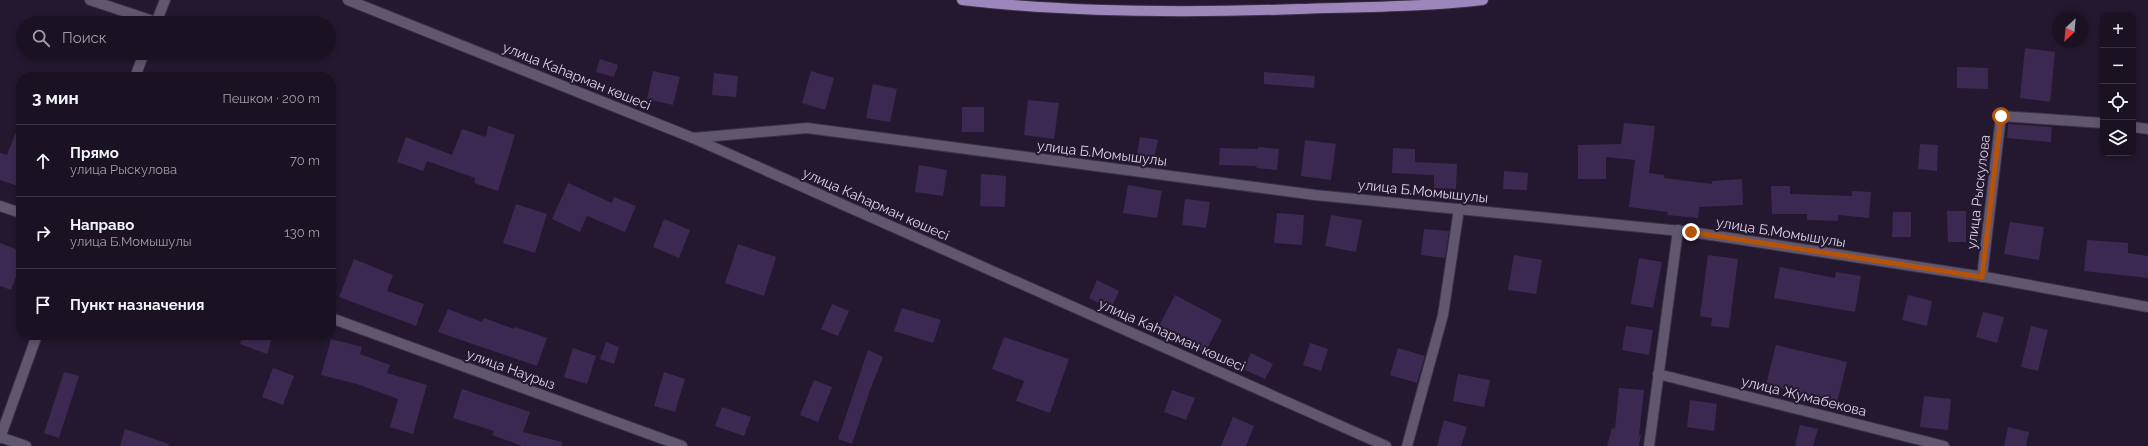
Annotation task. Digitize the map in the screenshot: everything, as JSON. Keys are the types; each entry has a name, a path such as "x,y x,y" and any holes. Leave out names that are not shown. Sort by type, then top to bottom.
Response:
{"main road":[{"path":"962,0 1057,8 1230,11 1442,5 1483,0"}],"street":[{"path":"90,0 138,16"},
{"path":"158,16 164,0"},
{"name":"улица Каһарман көшесі","path":"348,0 693,138 1386,446"},
{"path":"137,72 141,60"},
{"name":"улица Рыскулова","path":"1982,277 2001,116 2100,123"},
{"path":"2136,127 2148,129"},
{"name":"улица Б.Момышулы","path":"693,138 807,128 1315,195 1678,230 1982,277 2148,307"},
{"path":"0,206 16,211"},
{"path":"1408,446 1444,315 1460,209"},
{"path":"1649,446 1678,230"},
{"name":"улица Наурыз","path":"336,320 682,446"},
{"path":"26,446 0,437 35,340"},
{"name":"улица Жумабекова","path":"1658,374 1944,446"}],"building":[{"path":"2025,48 2055,52 2050,102 2020,98"},
{"path":"600,59 618,65 614,77 596,72"},
{"path":"1957,67 1988,68 1988,89 1957,88"},
{"path":"653,71 680,77 673,105 647,99"},
{"path":"811,71 834,78 825,110 802,103"},
{"path":"1264,72 1315,76 1314,88 1264,84"},
{"path":"714,73 738,76 736,97 712,95"},
{"path":"873,84 897,89 890,122 866,118"},
{"path":"1028,100 1059,103 1054,139 1024,135"},
{"path":"962,107 984,107 984,132 962,132"},
{"path":"1624,123 1655,126 1649,173 1664,175 1664,178 1712,184 1712,181 1742,179 1743,205 1699,207 1698,218 1667,215 1668,212 1629,207 1635,160 1606,157 1606,179 1578,179 1578,145 1621,144"},
{"path":"2008,124 2052,127 2051,142 2007,138"},
{"path":"488,126 515,135 498,191 474,183 475,178 427,161 423,171 397,162 406,137 452,155 462,129 486,137"},
{"path":"16,132 16,185 0,180 0,153 7,155"},
{"path":"1140,137 1158,140 1154,158 1137,155"},
{"path":"1305,140 1336,144 1331,180 1301,176"},
{"path":"1920,144 1938,145 1937,171 1918,169"},
{"path":"1258,147 1279,149 1277,170 1256,168 1257,166 1219,165 1220,148 1258,149"},
{"path":"1393,148 1415,149 1415,162 1457,164 1456,189 1434,188 1434,175 1392,173"},
{"path":"919,165 947,170 943,196 915,192"},
{"path":"1504,171 1528,173 1527,190 1503,189"},
{"path":"981,174 1006,176 1005,207 980,206"},
{"path":"568,183 612,203 614,197 636,206 625,232 587,216 580,232 552,219"},
{"path":"1128,185 1162,191 1157,218 1123,213"},
{"path":"1771,186 1790,186 1790,194 1852,196 1852,191 1871,192 1869,218 1838,215 1838,221 1807,220 1807,214 1772,214"},
{"path":"1185,199 1210,202 1206,228 1182,225"},
{"path":"516,204 547,214 535,253 503,243"},
{"path":"1947,211 1966,211 1966,242 1948,242"},
{"path":"1893,212 1911,212 1911,237 1892,237"},
{"path":"1277,213 1304,215 1302,245 1274,243"},
{"path":"1331,215 1362,220 1356,252 1325,246"},
{"path":"664,219 690,230 679,258 653,247"},
{"path":"2010,222 2044,227 2039,260 2004,254"},
{"path":"1424,229 1449,231 1445,258 1421,255"},
{"path":"2087,240 2128,243 2128,253 2148,256 2148,278 2084,271"},
{"path":"0,243 16,249 16,276 11,290 0,286"},
{"path":"738,244 776,257 764,296 725,283"},
{"path":"1514,255 1542,260 1536,294 1508,290"},
{"path":"1708,255 1738,259 1729,328 1711,326 1712,318 1700,316"},
{"path":"1639,258 1662,262 1653,308 1631,304"},
{"path":"354,259 393,275 387,291 424,304 416,326 339,297"},
{"path":"1780,267 1835,278 1836,272 1861,276 1855,312 1774,298"},
{"path":"1097,280 1119,291 1111,309 1089,298"},
{"path":"1175,295 1222,320 1205,353 1158,328"},
{"path":"1908,295 1932,301 1927,326 1902,320"},
{"path":"832,304 849,311 838,336 821,329"},
{"path":"902,308 941,320 933,343 894,331"},
{"path":"448,309 482,322 484,318 514,329 515,327 547,338 537,366 438,332"},
{"path":"1983,312 2004,317 1997,343 1976,337"},
{"path":"1626,326 1653,330 1649,355 1622,350"},
{"path":"2031,326 2048,330 2038,371 2021,367"},
{"path":"1004,337 1069,359 1050,413 1016,401 1024,381 992,369"},
{"path":"241,340 271,340 267,354 240,344"},
{"path":"331,340 335,340 362,347 360,354 390,365 387,373 427,385 413,434 390,427 398,399 357,384 321,375"},
{"path":"606,342 619,347 614,364 600,359"},
{"path":"1310,343 1328,349 1321,371 1303,365"},
{"path":"1776,345 1847,362 1837,402 1766,385"},
{"path":"573,348 596,356 587,384 564,377"},
{"path":"1398,348 1425,356 1417,383 1390,375"},
{"path":"868,350 883,357 852,444 838,439"},
{"path":"1251,353 1273,364 1265,379 1243,369"},
{"path":"273,368 294,376 283,405 262,397"},
{"path":"64,372 79,376 59,438 44,433"},
{"path":"664,372 685,379 675,412 654,406"},
{"path":"1458,374 1490,380 1484,407 1453,401"},
{"path":"814,380 832,387 818,422 800,415"},
{"path":"1619,388 1644,390 1639,446 1607,446 1612,428 1615,429"},
{"path":"462,389 530,412 523,432 562,442 562,446 522,446 492,435 494,431 453,418"},
{"path":"1172,390 1195,398 1186,420 1164,412"},
{"path":"1924,396 1951,399 1948,430 1920,427"},
{"path":"1690,400 1717,404 1714,431 1687,427"},
{"path":"722,407 751,417 744,436 715,426"},
{"path":"1233,417 1254,426 1246,446 1221,446"},
{"path":"1444,420 1467,427 1461,446 1437,446"},
{"path":"1800,425 1818,429 1813,446 1795,446"},
{"path":"2008,427 2029,432 2026,446 2004,446"},
{"path":"125,429 169,444 169,446 120,446"}],"route":[{"path":"1691,232 1982,277 2001,116"}]}
